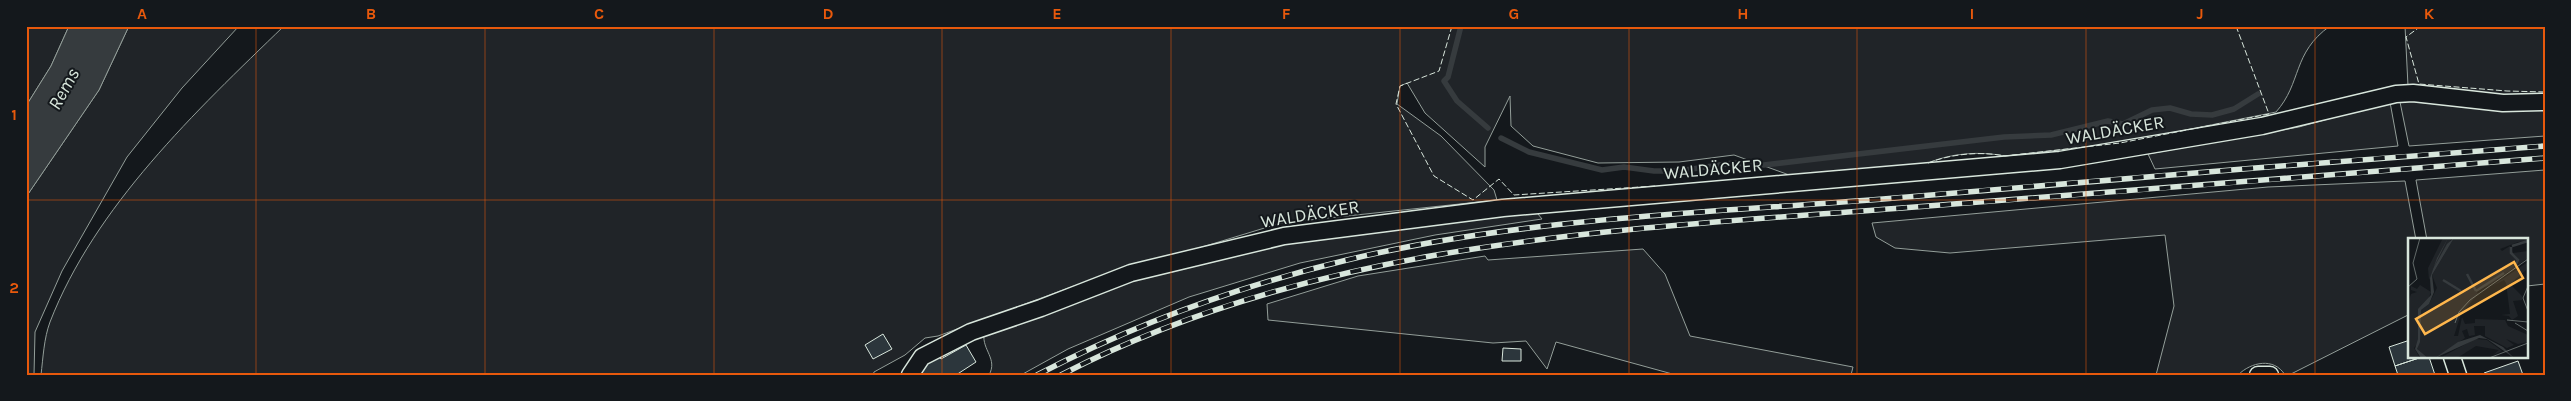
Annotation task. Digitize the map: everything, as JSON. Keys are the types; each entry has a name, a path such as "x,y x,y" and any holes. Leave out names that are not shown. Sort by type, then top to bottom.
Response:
{"street":[{"name":"WALDÄCKER","path":"910,375 922,357 971,332 1041,308 1131,273 1284,236 1503,208 2060,160 2262,126 2396,94 2503,103 2545,102"},
{"path":"2452,358 2458,375"},
{"path":"2258,375 2270,375"}],"shaded area":[{"path":"26,26 69,26 51,66 26,106"},
{"path":"129,26 239,26 182,88 127,157 62,271 35,332 34,375 26,375 26,197 99,90"},
{"path":"284,26 2330,26 2309,47 2290,90 2276,112 2120,143 2005,156 1966,154 1946,157 1928,163 1792,176 1734,155 1679,162 1598,163 1533,146 1511,126 1510,96 1485,147 1485,167 1425,113 1407,83 1400,86 1397,104 1441,136 1494,190 1497,200 1281,223 1074,286 938,336 925,338 905,355 874,372 873,375 41,375 45,341 50,322 69,279 93,239 151,162 183,126"},
{"path":"2405,26 2545,26 2545,96 2497,95 2408,86"},
{"path":"2407,101 2501,111 2545,109 2545,136 2409,146 2400,102"},
{"path":"2390,102 2398,146 2155,169 2148,154 2299,127"},
{"path":"2545,170 2545,284 2528,286 2528,238 2427,238 2416,180"},
{"path":"2405,181 2416,238 2408,238 2408,315 2289,375 2285,375 2275,366 2262,363 2249,367 2238,375 2156,375 2174,306 2165,235 1950,253 1895,248 1876,237 1872,223 2268,187"},
{"path":"1534,209 1542,219 1435,235 1300,263 1189,297 1068,349 1021,375 989,375 992,364 985,345 984,334 1134,280 1284,243"},
{"path":"1643,249 1665,274 1690,336 1853,367 1851,375 1676,375 1556,342 1547,369 1526,341 1493,343 1268,320 1267,304 1358,276 1485,256 1488,260"}],"water":[{"name":"Rems","path":"69,26 129,26 99,90 26,197 26,106 51,66"}],"building":[{"path":"883,334 892,349 873,359 865,345"},
{"path":"2408,341 2408,358 2419,358 2395,366 2389,347"},
{"path":"966,345 976,362 956,375 920,375 916,369 939,356 941,359"},
{"path":"1503,348 1521,349 1521,361 1502,361"},
{"path":"2419,358 2429,358 2435,375 2398,375 2395,366"},
{"path":"2518,361 2523,375 2485,375 2484,373"}],"waterway":[{"path":"1461,26 1448,77 1444,81 1457,101 1488,128"},
{"path":"1501,138 1529,152 1602,170 1624,167 1654,171 1678,171 1733,163 1764,165 2004,137 2051,135 2108,121 2123,124 2152,110 2170,108 2191,114 2212,115 2234,109 2258,94"}],"railway":[{"path":"1037,375 1112,339 1227,294 1347,260 1412,246 1479,235 1546,226 1682,213 1883,199 2545,146"},
{"path":"1061,375 1160,330 1262,295 1366,269 1472,249 1579,235 1687,224 2545,158"}],"fence":[{"path":"1452,26 1439,71 1400,86 1396,104 1434,176 1473,200 1499,179 1514,195 1656,186"},
{"path":"1928,163 1946,157 1966,154 2005,156 2120,143 2269,114 2236,26"},
{"path":"2421,26 2406,37 2419,84 2545,92"}]}
